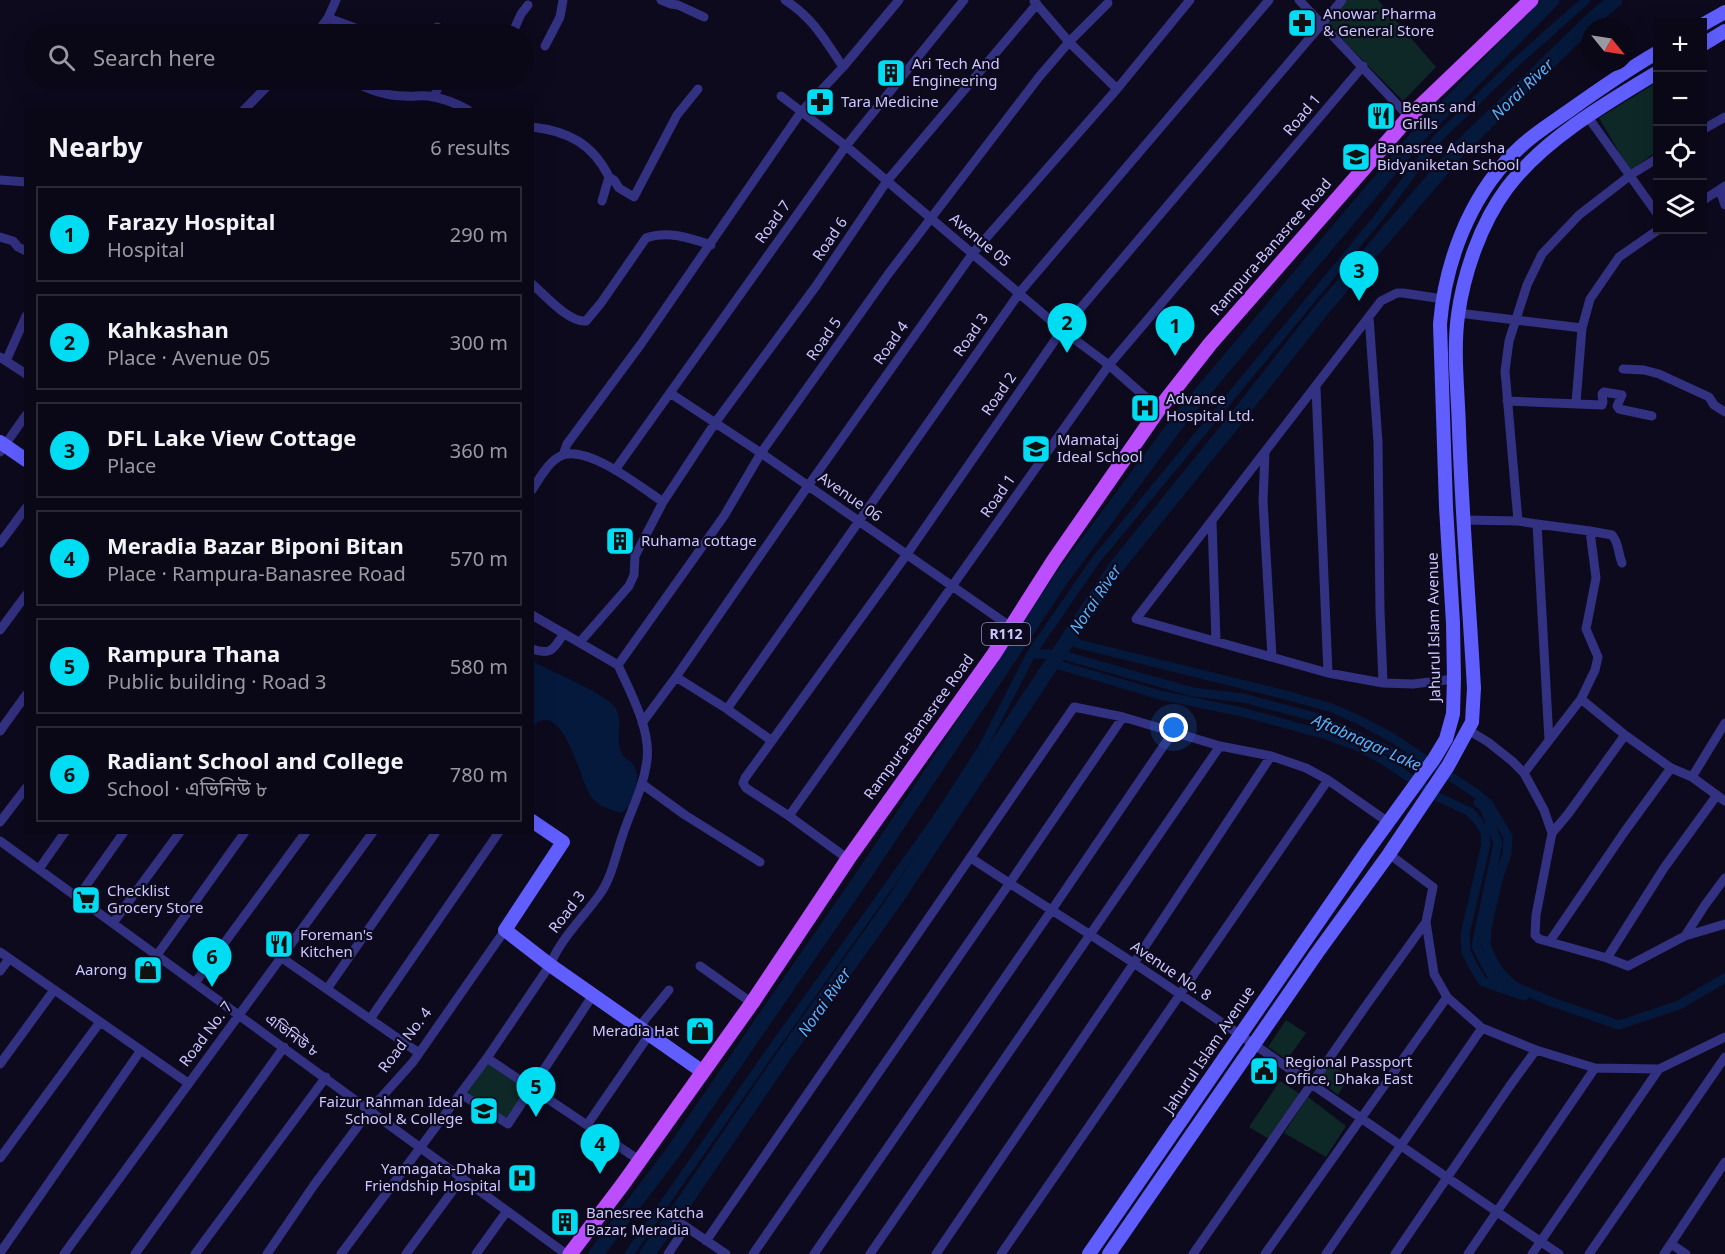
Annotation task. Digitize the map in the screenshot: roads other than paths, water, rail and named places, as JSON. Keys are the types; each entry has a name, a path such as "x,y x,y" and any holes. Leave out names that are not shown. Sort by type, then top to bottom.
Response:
{"main road":[{"name":"Rampura-Banasree Road","path":"568,1254 623,1184 752,1003 848,859 1011,627 1054,560 1159,409 1210,344 1409,117 1531,0"},
{"name":"Rampura-Banasree Road","path":"1482,46 1540,0"}],"street":[{"path":"324,24 336,0"},
{"path":"545,46 560,17 563,0"},
{"path":"661,0 704,17"},
{"path":"785,0 813,23 843,67"},
{"path":"563,455 567,444 711,245 801,112 843,67 896,3 885,0"},
{"name":"Road 7","path":"615,470 846,146 964,0"},
{"name":"Road 4","path":"642,723 973,253 1117,89 1190,0"},
{"name":"Road 3","path":"727,709 1020,292 1269,0"},
{"path":"1299,0 1409,117"},
{"name":"Road 2","path":"789,816 746,788 743,783 907,554 1062,330 1342,0"},
{"path":"1035,2 1069,42 1117,89"},
{"name":"Road 6","path":"580,642 629,586 634,575 635,556 663,502 715,423 816,286 887,181 1035,2"},
{"name":"Road 5","path":"618,664 724,516 761,453 930,218 1040,77 1069,42 1108,3"},
{"path":"516,24 528,5"},
{"path":"1707,22 1725,12"},
{"path":"328,18 344,24"},
{"path":"1707,42 1725,31"},
{"name":"Jahurul Islam Avenue","path":"1089,1254 1446,739 1452,720 1454,679 1440,336 1443,299 1456,250 1469,217 1481,195 1512,155 1549,124 1653,55"},
{"name":"Road 1","path":"789,816 1109,365 1363,66"},
{"path":"1109,1254 1389,854 1448,766 1468,730 1473,713 1474,688 1463,520 1457,347 1458,313 1466,282 1476,247 1499,200 1516,177 1539,154 1588,117 1653,75"},
{"path":"534,127 572,136 591,151 618,188 634,197 676,115 698,89"},
{"path":"246,108 263,90"},
{"path":"372,90 406,96 434,97 463,108"},
{"path":"434,97 437,90"},
{"name":"Avenue 05","path":"781,96 846,146 1062,330 1109,365 1159,409"},
{"path":"1588,117 1653,209"},
{"path":"1707,127 1725,117"},
{"path":"1518,521 1505,371 1509,341 1527,285 1542,254 1579,215 1653,161"},
{"path":"602,201 609,177"},
{"path":"0,180 24,182"},
{"path":"1707,198 1722,188 1725,205"},
{"path":"1576,403 1582,328 1590,299 1619,257 1653,233"},
{"path":"534,286 564,312 580,322 586,321 646,238 655,234 664,234 689,238 711,245"},
{"path":"0,237 13,241 24,250"},
{"path":"1443,299 1396,293 1381,301 1136,619 1328,673 1383,683 1413,684 1454,679"},
{"path":"1458,313 1582,328"},
{"path":"1369,317 1378,442 1383,683"},
{"path":"24,320 3,359 24,373"},
{"path":"1623,369 1644,370 1659,374 1709,397 1714,405 1725,412"},
{"path":"1316,388 1328,673"},
{"name":"Avenue 06","path":"670,393 761,453 1011,627"},
{"path":"1507,401 1602,405 1603,393 1621,394 1617,406 1619,409 1652,416"},
{"path":"24,418 2,447 24,459"},
{"path":"1265,452 1263,501 1272,657"},
{"path":"534,487 556,459 572,453 585,454 615,470 663,502"},
{"path":"0,543 24,511"},
{"path":"1463,520 1518,521 1612,535 1618,542 1622,563"},
{"path":"1212,521 1216,641"},
{"path":"1537,524 1549,740"},
{"path":"1524,773 1581,699 1595,670 1598,657 1586,629 1596,578 1590,531"},
{"path":"0,630 24,598"},
{"path":"534,616 618,664"},
{"path":"534,650 550,651 564,633"},
{"name":"Road 3","path":"341,1254 487,1058 550,965 568,933 600,894 613,868 642,784 648,759 647,740 642,723 631,691 618,664"},
{"path":"676,677 772,741"},
{"path":"0,731 24,698"},
{"path":"1581,699 1671,768 1692,777 1721,798 1664,868 1607,958"},
{"path":"706,1241 1074,707 1123,717 1220,746 1271,756 1306,768 1328,780 1388,822"},
{"path":"753,1254 1123,717"},
{"path":"1692,777 1725,723"},
{"path":"1468,730 1488,742 1524,773 1544,810 1552,832 1535,928 1535,935 1539,939 1628,966 1685,936 1725,924"},
{"path":"814,1254 1173,732"},
{"path":"1552,832 1568,814 1625,735"},
{"path":"870,1254 1220,746"},
{"path":"936,1254 1134,963 1271,756"},
{"path":"1550,941 1671,768"},
{"path":"1001,1254 1328,780"},
{"path":"642,784 760,862"},
{"path":"0,822 24,791"},
{"path":"789,816 848,859"},
{"name":"Road No. 4","path":"267,1254 314,1185 370,1110 419,1053 563,842 534,822"},
{"path":"39,869 64,834"},
{"path":"78,897 123,834"},
{"path":"113,923 179,834"},
{"path":"157,955 244,834"},
{"path":"195,982 305,834"},
{"name":"Road No. 7","path":"64,1254 373,834"},
{"path":"327,989 435,834"},
{"path":"370,1019 498,834"},
{"name":"এভিনিউ ৮","path":"0,841 568,1254"},
{"path":"1389,854 1433,887 1426,922 1434,974 1447,997 1482,1028 1536,1050 1595,1068 1659,1069 1725,1037"},
{"name":"Avenue No. 8","path":"971,858 1134,963 1559,1254"},
{"path":"1685,936 1725,878"},
{"path":"1193,1254 1426,922"},
{"path":"505,930 593,996 703,1072"},
{"path":"0,952 188,1083"},
{"path":"282,958 419,1053"},
{"path":"0,971 9,959"},
{"path":"700,966 752,1003"},
{"path":"0,1064 54,990"},
{"path":"587,1125 669,990"},
{"path":"461,1094 508,1124 593,996"},
{"path":"1265,1254 1447,997"},
{"path":"0,1158 100,1022"},
{"path":"1326,1254 1482,1028"},
{"path":"135,1254 284,1047"},
{"path":"0,1252 141,1050"},
{"path":"1395,1254 1536,1050"},
{"path":"1589,1254 1725,1057"},
{"path":"487,1058 639,1161"},
{"path":"1468,1254 1595,1068"},
{"path":"1532,1254 1659,1069"},
{"path":"195,1254 326,1077"},
{"path":"1664,1254 1725,1162"},
{"path":"406,1254 462,1178"},
{"path":"476,1254 507,1211"},
{"path":"676,1220 726,1254"},
{"path":"668,1254 686,1227"},
{"path":"1671,1244 1686,1254"}],"water":[{"path":"534,662 591,690 611,703 618,714 620,749 623,756 632,763 637,775 636,789 630,803 622,813 606,808 592,798 572,750 558,727 550,721 537,723 534,726"}],"waterway":[{"name":"Norai River","path":"596,1254 673,1152 863,876 1061,579 1183,415 1418,136 1552,0"},
{"name":"Norai River","path":"629,1254 938,817 982,749 1031,654 1095,561 1379,217 1437,139 1513,65 1586,0"},
{"name":"Norai River","path":"647,1254 891,906 1116,567 1319,313 1460,148 1615,0"},
{"path":"1068,639 1079,644 1332,708 1391,737 1477,794 1489,804 1508,837 1507,854 1498,880 1487,928 1486,945 1500,972 1524,996 1483,982 1466,951 1465,934 1486,844 1485,832 1470,812 1436,796 1385,761 1357,746 1323,734 1242,712 1160,695 1052,663 1068,639"},
{"name":"Aftabnagar Lake","path":"1031,654 1059,654 1193,692 1243,698 1315,717 1427,768"},
{"name":"Aftabnagar Lake","path":"1478,803 1484,807 1498,843 1476,946 1492,977 1552,1002 1619,1025 1679,1005 1725,978"}],"place":[{"name":"Anowar Pharma & General Store","path":"1302,23"},
{"name":"Ari Tech And Engineering","path":"891,73"},
{"name":"Tara Medicine","path":"820,102"},
{"name":"Beans and Grills","path":"1381,116"},
{"name":"Banasree Adarsha Bidyaniketan School","path":"1356,157"},
{"name":"DFL Lake View Cottage","path":"1359,301"},
{"name":"Kahkashan","path":"1067,353"},
{"name":"Farazy Hospital","path":"1175,356"},
{"name":"Advance Hospital Ltd.","path":"1145,408"},
{"name":"Mamataj Ideal School","path":"1036,449"},
{"name":"Ruhama cottage","path":"620,541"},
{"name":"Checklist Grocery Store","path":"86,900"},
{"name":"Foreman's Kitchen","path":"279,944"},
{"name":"Aarong","path":"148,970"},
{"name":"Radiant School and College","path":"212,987"},
{"name":"Meradia Hat","path":"700,1031"},
{"name":"Regional Passport Office, Dhaka East","path":"1264,1071"},
{"name":"Faizur Rahman Ideal School & College","path":"484,1111"},
{"name":"Rampura Thana","path":"536,1117"},
{"name":"Meradia Bazar Biponi Bitan","path":"600,1174"},
{"name":"Yamagata-Dhaka Friendship Hospital","path":"522,1178"},
{"name":"Banesree Katcha Bazar, Meradia","path":"565,1222"}]}
